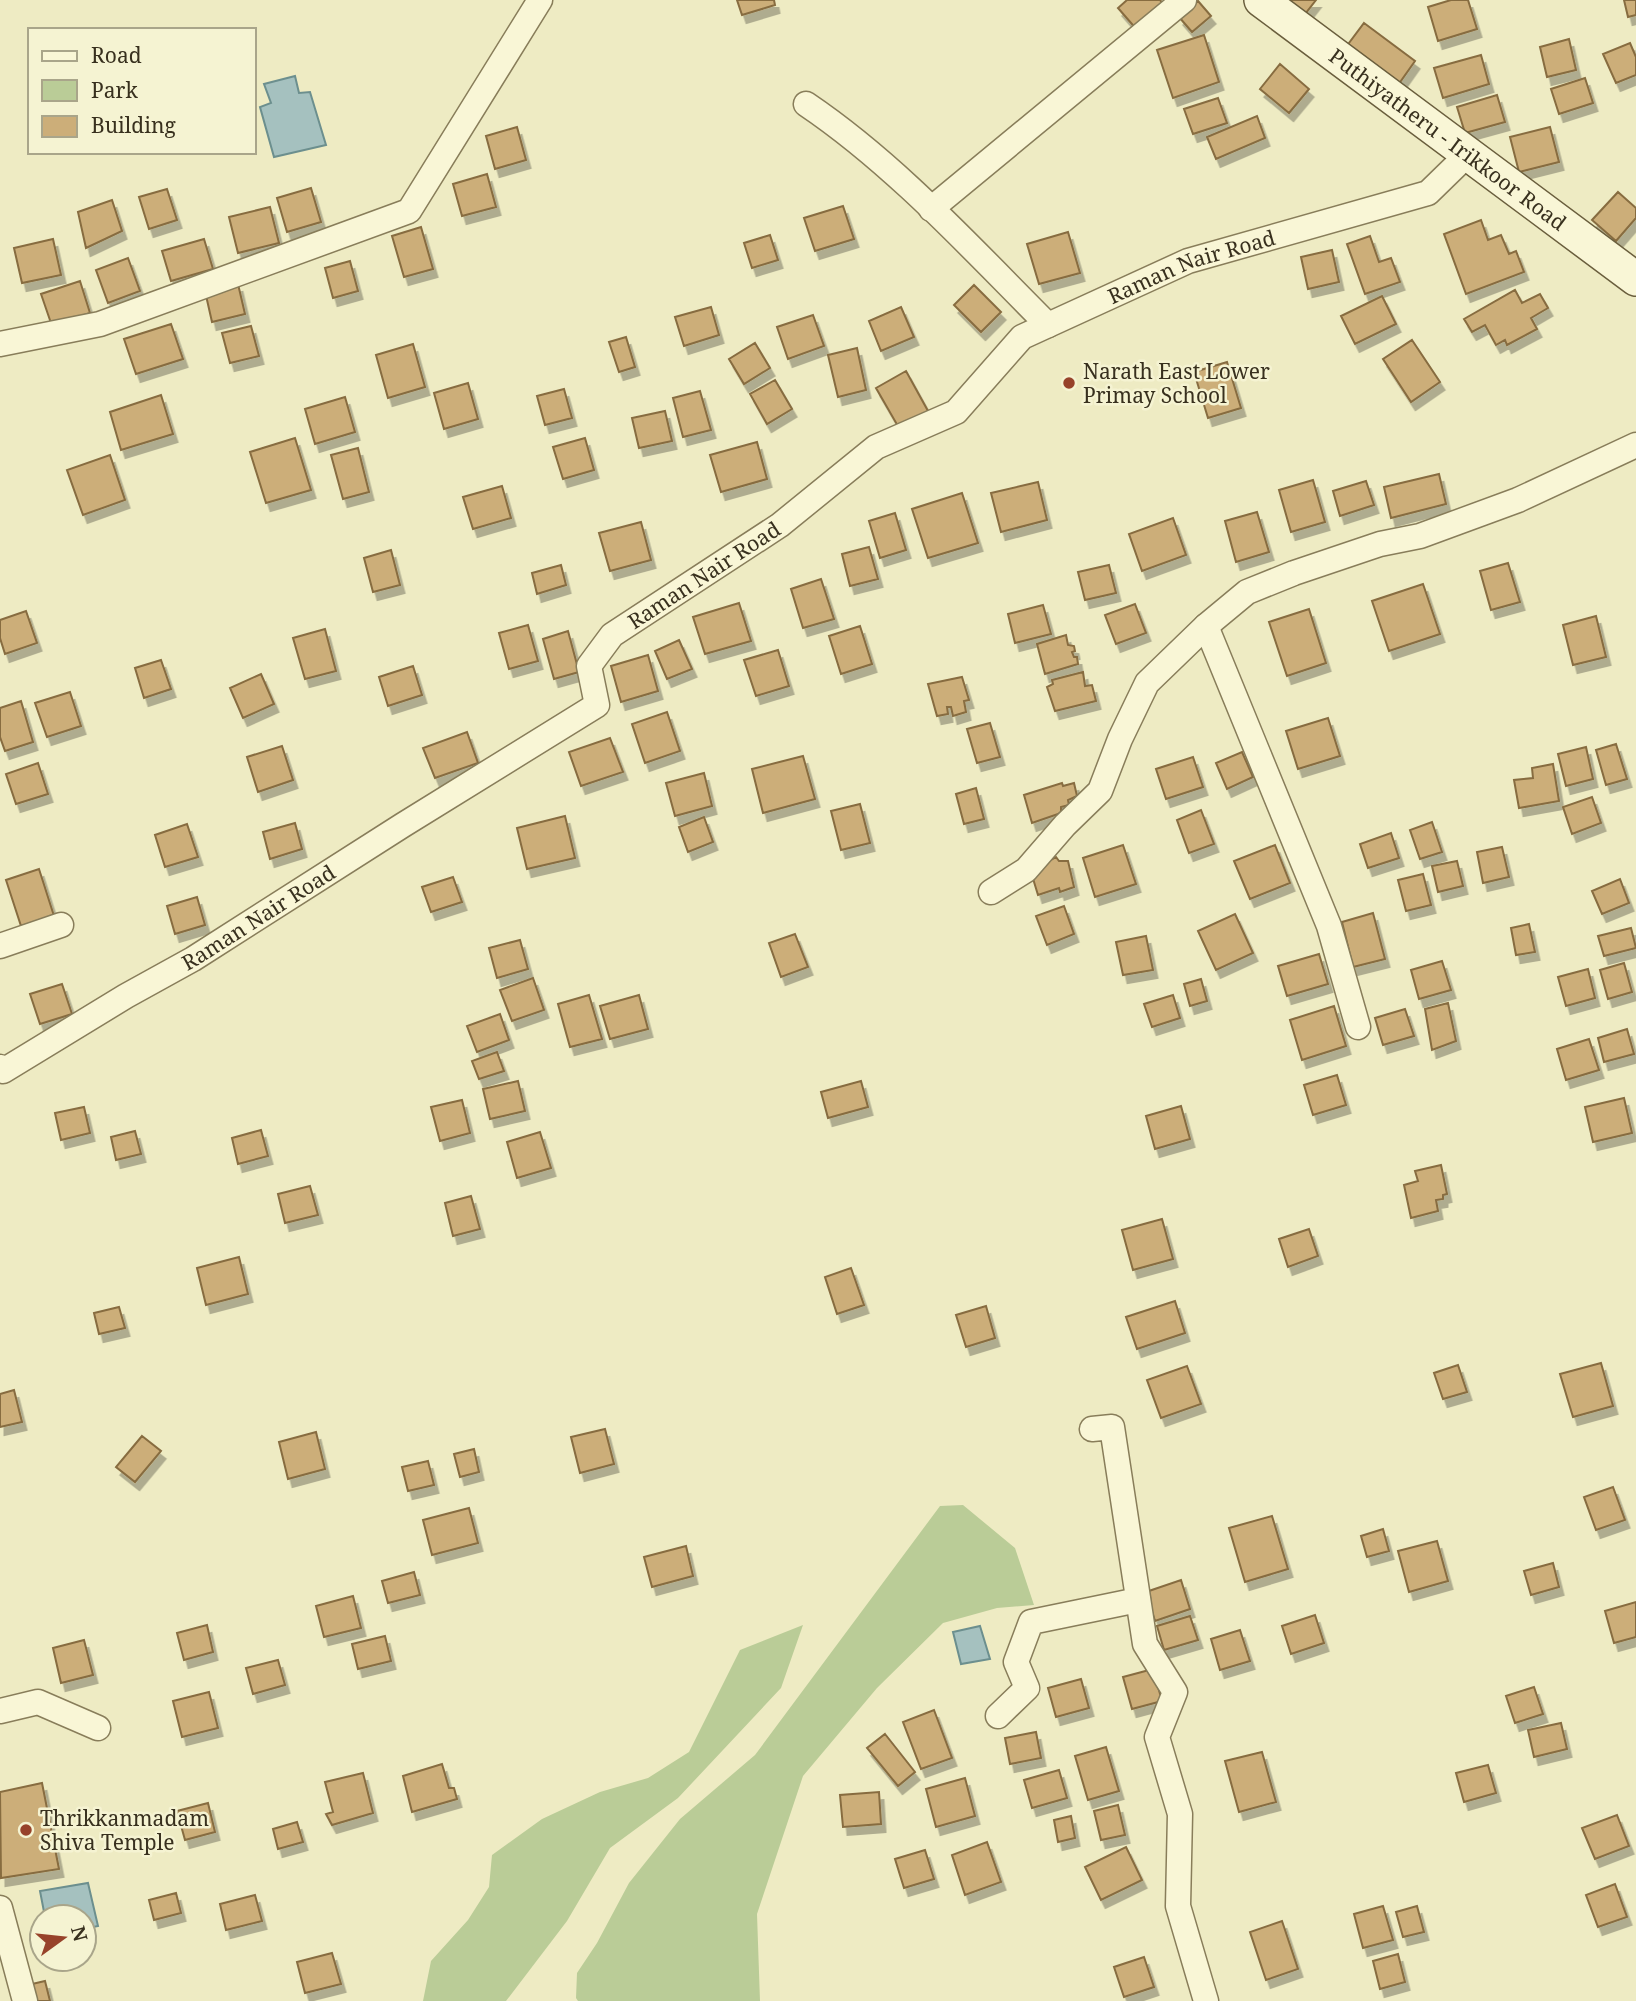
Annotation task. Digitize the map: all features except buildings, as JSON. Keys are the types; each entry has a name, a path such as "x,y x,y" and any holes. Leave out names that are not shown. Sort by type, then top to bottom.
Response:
{"main road":[{"name":"Puthiyatheru - Irikkoor Road","path":"1261,0 1636,279"}],"street":[{"path":"0,344 100,324 409,211 540,0"},
{"path":"932,209 1184,0"},
{"path":"806,104 840,127 932,209 1048,325"},
{"name":"Raman Nair Road","path":"0,1067 3,1071 126,996 193,959 597,705 589,666 612,635 780,525 876,447 956,412 1022,337 1188,261 1428,193 1468,155"},
{"path":"991,892 1026,870 1065,825 1100,791 1120,739 1147,682 1206,626 1247,592 1380,544 1420,536 1518,500 1636,445"},
{"path":"1206,626 1329,926 1358,1027"},
{"path":"0,946 61,925"},
{"path":"1092,1429 1112,1427 1145,1644 1175,1692 1157,1737 1180,1814 1178,1906 1206,2001"},
{"path":"998,1716 1027,1688 1017,1662 1031,1622 1138,1600"},
{"path":"0,1711 38,1702 98,1728"},
{"path":"0,1908 25,2001"}],"green space":[{"path":"963,1505 1015,1548 1034,1605 997,1608 943,1623 877,1688 803,1776 757,1914 760,2001 578,2001 577,1973 597,1943 629,1883 680,1819 755,1755 940,1506"},
{"path":"803,1625 781,1688 678,1798 610,1848 567,1921 506,2001 423,2001 431,1961 468,1920 489,1887 492,1855 542,1819 600,1792 648,1778 689,1752 740,1650"}],"water":[{"path":"295,76 299,93 310,92 326,145 274,157 260,107 271,103 264,84"},
{"path":"980,1626 990,1659 961,1664 953,1632"},
{"path":"88,1883 93,1903 42,1903 40,1891"}],"place":[{"name":"Narath East Lower Primay School","path":"1069,383"},
{"name":"Thrikkanmadam Shiva Temple","path":"26,1830"}]}
